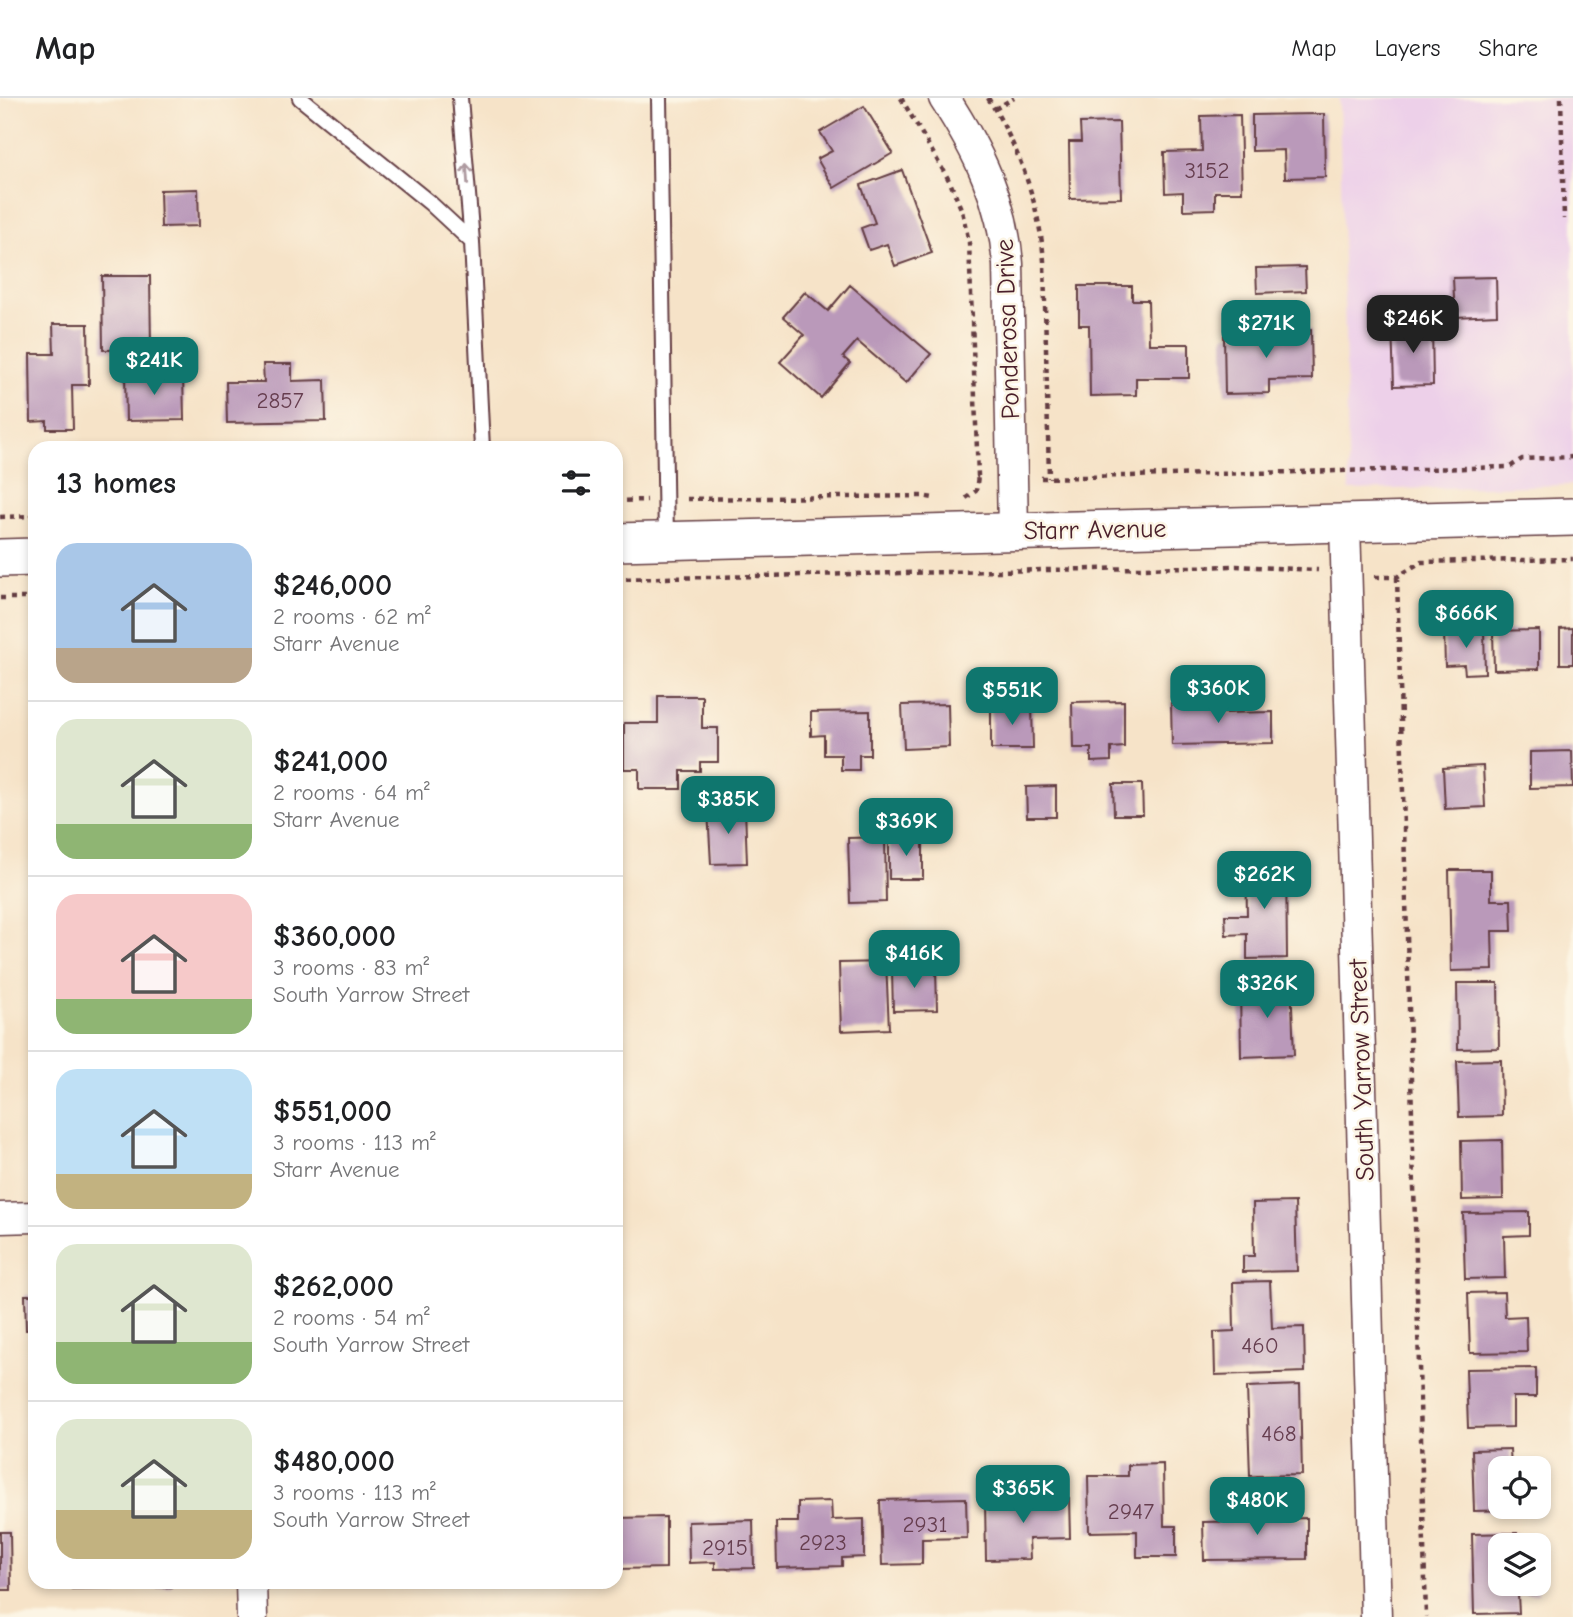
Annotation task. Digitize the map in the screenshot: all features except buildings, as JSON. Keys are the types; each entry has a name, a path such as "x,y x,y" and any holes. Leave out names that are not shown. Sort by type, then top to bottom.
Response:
{"street":[{"name":"Ponderosa Drive","path":"944,98 984,167 997,200 1005,236 1008,264 1013,531"},
{"name":"Starr Avenue","path":"623,542 1573,517"},
{"name":"South Yarrow Street","path":"1345,523 1376,1617"},
{"path":"0,558 28,557"},
{"path":"0,1218 28,1217"},
{"path":"251,1589 252,1617"}],"lane":[{"path":"300,98 430,203 472,242"},
{"path":"460,98 472,242 482,441"},
{"path":"659,98 666,540"}],"path":[{"path":"901,98 950,182 962,211 969,242 978,476 976,491 961,500"},
{"path":"995,109 1014,98"},
{"path":"1561,98 1564,219"},
{"path":"978,476 1012,479 1510,467 1522,459 1573,457"},
{"path":"623,501 922,496 943,500"},
{"path":"0,517 28,516"},
{"path":"623,579 1236,566 1312,571 1322,569 1367,577 1397,577 1421,562 1573,559"},
{"path":"1397,577 1426,1617"},
{"path":"0,598 28,598"}],"shaded area":[{"path":"1339,98 1573,98 1573,485 1349,490"}]}
